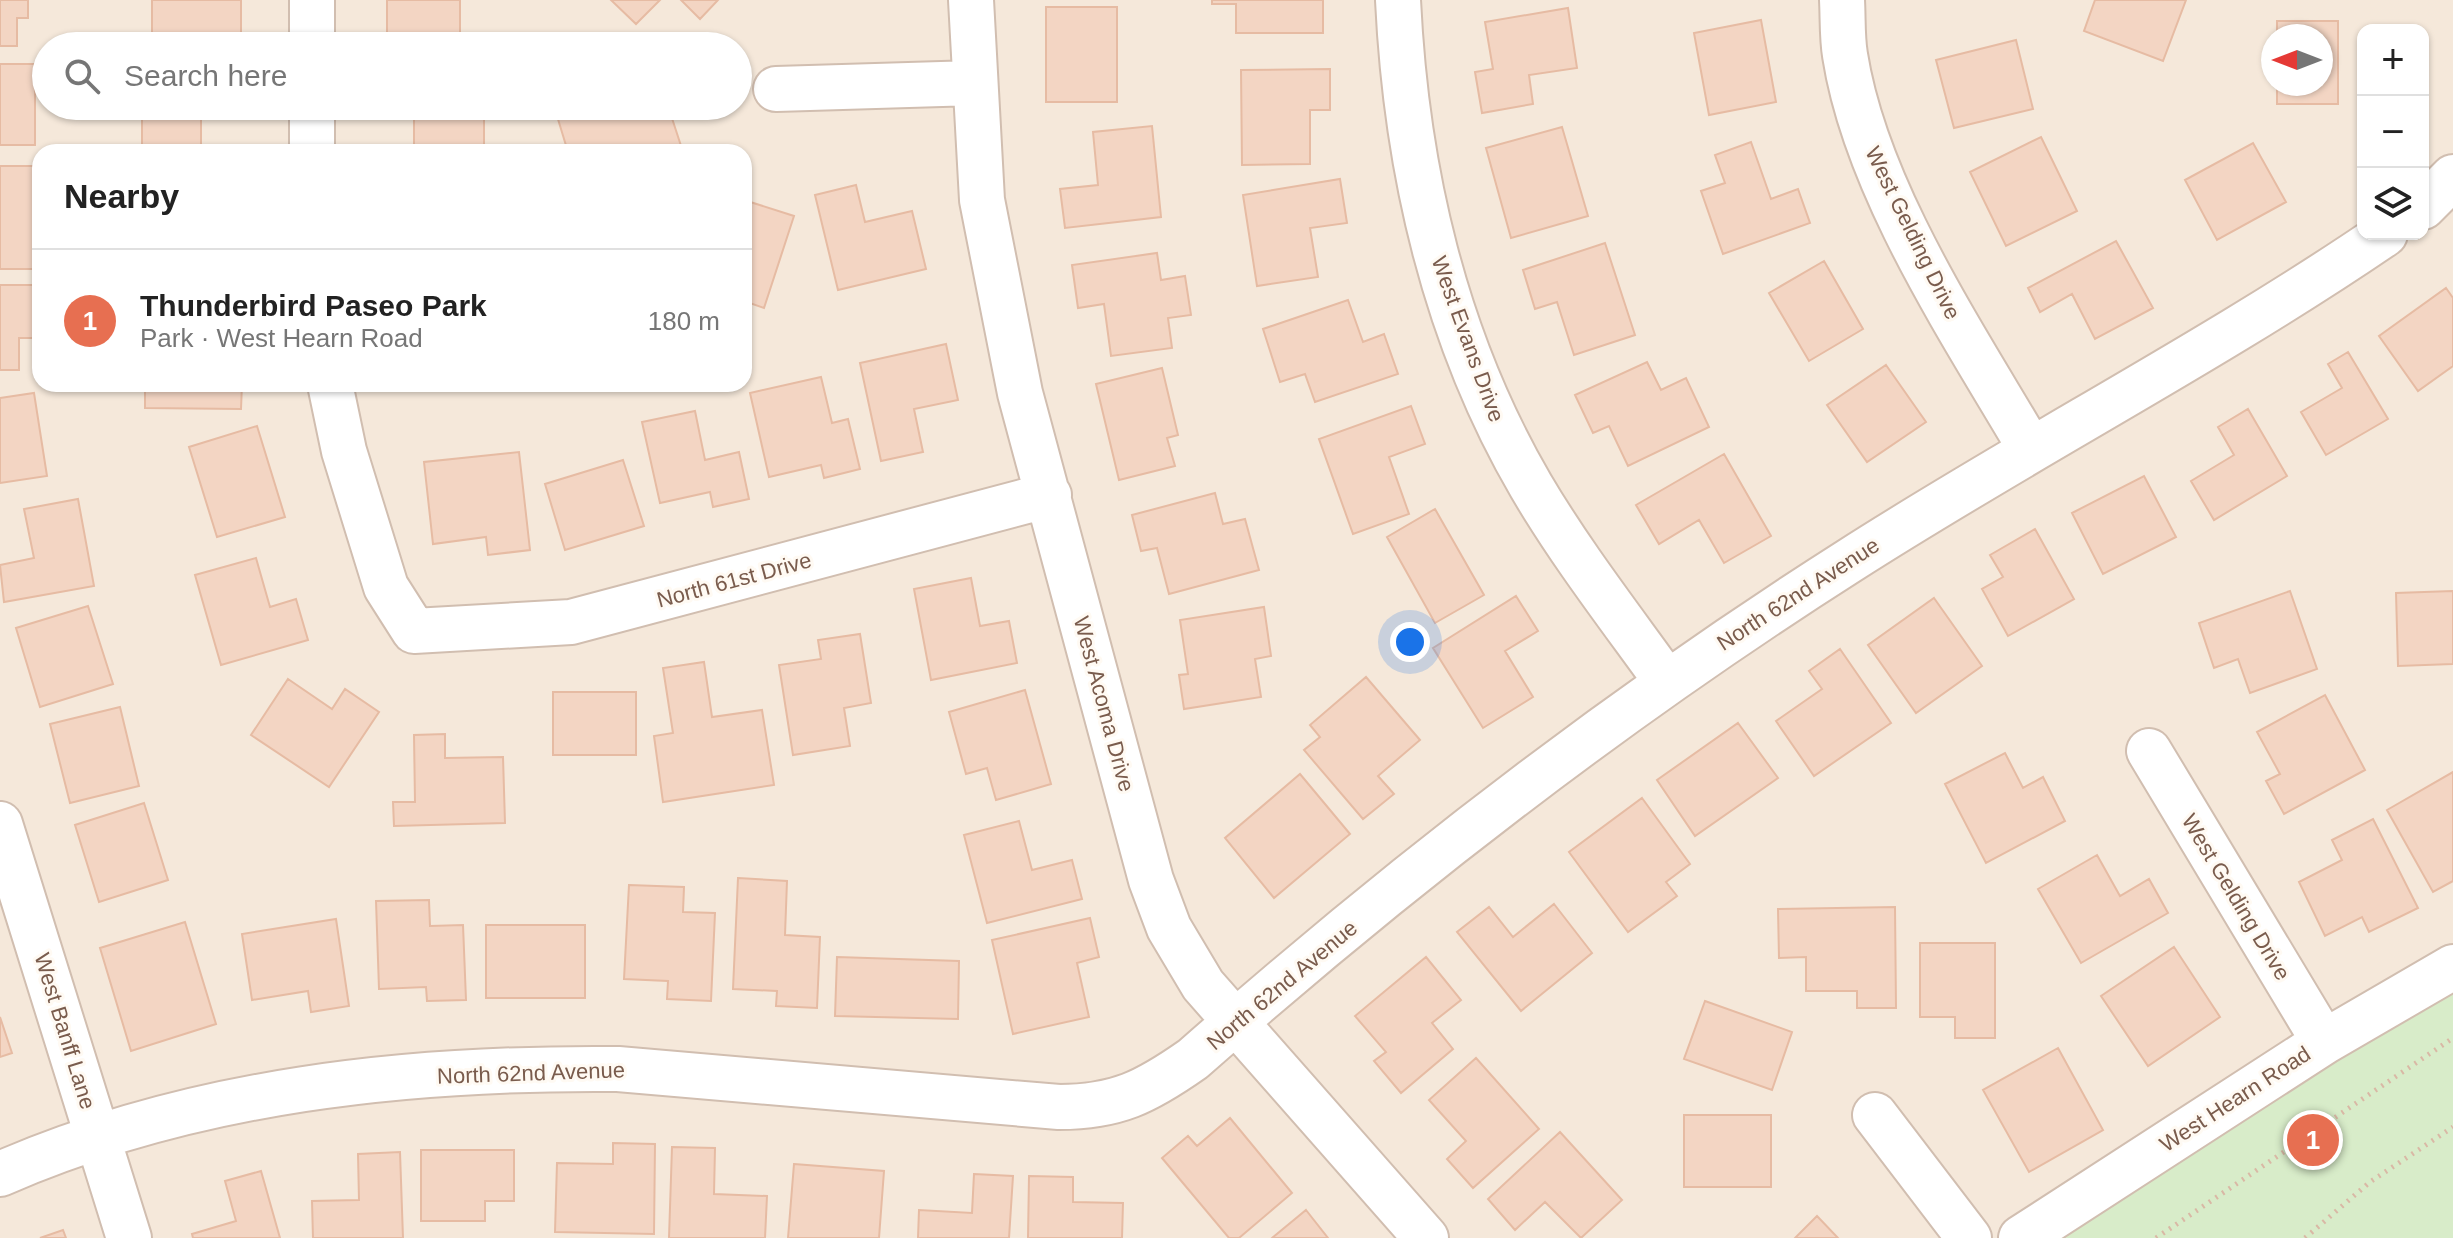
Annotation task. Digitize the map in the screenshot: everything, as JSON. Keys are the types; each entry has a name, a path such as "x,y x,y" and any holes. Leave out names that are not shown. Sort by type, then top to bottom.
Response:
{"street":[{"path":"312,0 312,32"},
{"name":"West Acoma Drive","path":"971,0 982,200 1020,393 1151,880 1169,928 1203,985 1426,1238"},
{"name":"West Evans Drive","path":"1398,0 1411,144 1421,201 1468,352 1494,416 1531,485 1569,546 1666,681"},
{"name":"West Gelding Drive","path":"1842,0 1845,53 1871,153 1937,291 2030,448"},
{"path":"776,89 975,83"},
{"path":"312,120 312,144"},
{"path":"2429,201 2453,177"},
{"name":"North 62nd Avenue","path":"0,1174 98,1136 237,1099 381,1080 565,1068 633,1070 1059,1107 1101,1107 1157,1085 1428,864 1666,681 1848,561 2030,448 2308,287 2376,240"},
{"name":"North 61st Drive","path":"332,392 344,451 386,587 414,631 571,622 1049,495"},
{"name":"West Gelding Drive","path":"2149,751 2324,1042"},
{"name":"West Banff Lane","path":"0,824 129,1238"},
{"name":"West Hearn Road","path":"2021,1238 2324,1042 2453,967"},
{"path":"1875,1115 1969,1238"}],"path":[{"path":"2156,1238 2453,1038"},
{"path":"2305,1238 2370,1182 2453,1127"}],"shaded area":[{"path":"0,0 2453,0 2453,967 2021,1238 0,1238"}],"green space":[{"path":"2453,967 2453,1238 2021,1238"}],"building":[{"path":"0,0 28,0 28,18 17,18 17,46 0,46"},
{"path":"152,0 241,0 241,32 152,32"},
{"path":"387,0 460,0 460,32 387,32"},
{"path":"611,0 660,0 636,24"},
{"path":"681,0 718,0 700,19"},
{"path":"1212,0 1323,0 1323,33 1236,33 1236,4 1212,4"},
{"path":"2095,0 2186,0 2163,61 2084,31"},
{"path":"1046,7 1117,7 1117,102 1046,102"},
{"path":"1568,8 1577,68 1529,75 1533,104 1482,113 1475,72 1493,69 1485,22"},
{"path":"1761,20 1776,102 1709,115 1694,33"},
{"path":"2277,21 2338,21 2338,104 2277,104 2277,96 2333,96 2333,24 2277,24"},
{"path":"2016,40 2033,109 1954,128 1936,60"},
{"path":"0,64 32,64 35,144 0,145"},
{"path":"1330,69 1330,110 1310,110 1310,164 1242,165 1241,70"},
{"path":"142,120 201,120 201,144 142,144"},
{"path":"414,120 484,120 484,144 414,144"},
{"path":"558,120 673,120 680,144 566,144"},
{"path":"1152,126 1161,217 1065,228 1060,189 1098,185 1093,132"},
{"path":"1562,127 1588,216 1511,238 1486,148"},
{"path":"2041,137 2077,211 2006,246 1970,172"},
{"path":"1751,142 1771,199 1798,189 1810,223 1723,254 1701,191 1725,183 1715,155"},
{"path":"2253,143 2286,202 2217,240 2185,180"},
{"path":"0,166 32,166 32,269 0,269"},
{"path":"1340,179 1347,223 1310,228 1318,277 1257,286 1243,195"},
{"path":"856,185 865,222 912,211 926,269 838,290 815,195"},
{"path":"752,203 794,216 764,308 752,304"},
{"path":"2116,241 2153,308 2095,339 2072,294 2040,312 2028,288"},
{"path":"1605,243 1635,335 1574,355 1557,302 1535,309 1523,270"},
{"path":"1157,253 1161,280 1185,276 1191,315 1168,318 1172,348 1111,356 1104,304 1078,308 1072,265"},
{"path":"1824,261 1863,329 1809,361 1769,293"},
{"path":"0,285 32,285 32,338 19,338 19,370 0,370"},
{"path":"2446,288 2453,298 2453,366 2418,391 2379,336"},
{"path":"1348,300 1363,342 1384,334 1398,374 1315,402 1305,374 1280,382 1263,329"},
{"path":"946,344 958,400 914,409 923,452 881,461 860,363"},
{"path":"2348,352 2388,419 2326,455 2301,412 2342,388 2328,364"},
{"path":"1647,362 1661,390 1686,378 1709,427 1628,466 1609,426 1593,433 1575,395"},
{"path":"1886,365 1926,422 1867,462 1827,405"},
{"path":"1162,368 1178,435 1167,438 1175,466 1119,480 1096,384"},
{"path":"821,377 832,423 848,419 860,469 824,478 821,465 769,477 750,393"},
{"path":"145,392 242,392 241,409 145,408"},
{"path":"34,393 47,476 0,483 0,398"},
{"path":"1411,406 1425,444 1389,457 1409,514 1353,534 1319,439"},
{"path":"2248,409 2287,476 2214,520 2191,481 2234,455 2218,427"},
{"path":"695,411 705,460 739,452 749,499 713,507 710,492 660,503 642,422"},
{"path":"257,426 285,517 217,537 189,447"},
{"path":"519,452 530,550 488,555 486,537 433,544 424,462"},
{"path":"1724,454 1771,536 1724,563 1699,520 1659,544 1636,505"},
{"path":"623,460 644,526 565,550 545,484"},
{"path":"2144,476 2176,537 2103,574 2072,513"},
{"path":"1215,493 1223,524 1245,519 1259,570 1169,594 1157,548 1141,551 1132,515"},
{"path":"78,499 94,586 4,602 0,565 34,558 24,509"},
{"path":"1435,509 1484,595 1435,623 1387,537"},
{"path":"2035,529 2074,599 2008,636 1982,589 2003,577 1990,555"},
{"path":"256,558 270,607 296,599 308,640 221,665 195,575"},
{"path":"971,578 980,626 1009,621 1017,663 931,680 914,589"},
{"path":"2290,591 2317,669 2250,693 2238,659 2214,668 2199,623"},
{"path":"2453,591 2453,664 2398,666 2396,593"},
{"path":"1516,596 1538,631 1505,651 1533,697 1483,728 1433,648"},
{"path":"1934,598 1982,666 1916,713 1868,645"},
{"path":"88,606 113,684 40,707 16,628"},
{"path":"1264,607 1271,656 1255,659 1261,697 1184,709 1179,675 1188,674 1180,620"},
{"path":"860,634 871,703 844,708 850,746 793,755 779,665 821,659 818,640"},
{"path":"1840,649 1891,723 1814,776 1776,721 1822,689 1809,671"},
{"path":"704,662 712,717 762,710 774,785 663,802 654,736 673,733 663,668"},
{"path":"1366,677 1420,740 1378,776 1394,794 1363,819 1304,750 1320,737 1310,725"},
{"path":"288,679 332,709 345,689 379,712 329,787 251,735"},
{"path":"1025,690 1051,784 996,800 987,768 966,774 949,712"},
{"path":"553,692 636,692 636,755 553,755"},
{"path":"2325,695 2365,770 2284,814 2266,781 2280,774 2257,732"},
{"path":"120,707 139,786 70,803 50,724"},
{"path":"1738,723 1778,778 1695,836 1657,780"},
{"path":"445,734 445,758 503,757 505,823 394,826 393,802 415,802 414,735"},
{"path":"2005,753 2023,788 2043,777 2065,821 1986,863 1945,784"},
{"path":"2453,772 2453,881 2433,892 2387,810"},
{"path":"1300,774 1350,834 1274,898 1225,838"},
{"path":"1642,798 1690,864 1666,882 1677,896 1628,932 1569,852"},
{"path":"144,803 168,880 99,902 75,825"},
{"path":"2373,819 2418,908 2369,932 2362,917 2325,936 2299,882 2342,860 2332,840"},
{"path":"1019,821 1032,870 1072,860 1082,899 987,923 964,835"},
{"path":"2097,855 2120,896 2149,879 2168,913 2081,963 2038,889"},
{"path":"738,878 787,881 785,935 820,937 817,1008 776,1006 777,991 733,989"},
{"path":"629,885 684,887 683,912 715,913 711,1001 667,999 668,981 624,979"},
{"path":"429,900 430,926 463,925 466,1000 427,1001 426,987 379,989 376,901"},
{"path":"1554,904 1592,953 1521,1011 1457,932 1489,907 1513,937"},
{"path":"1895,907 1896,1008 1857,1008 1857,991 1806,991 1806,957 1779,958 1778,909"},
{"path":"1090,918 1099,957 1077,963 1089,1017 1013,1034 992,940"},
{"path":"336,919 349,1006 311,1012 308,991 252,1000 242,934"},
{"path":"185,922 216,1024 131,1051 100,948"},
{"path":"486,925 585,925 585,998 486,998"},
{"path":"1920,943 1995,943 1995,1038 1955,1038 1955,1017 1920,1017"},
{"path":"2174,947 2220,1017 2148,1066 2101,996"},
{"path":"837,957 959,961 958,1019 835,1016"},
{"path":"1426,957 1461,1000 1432,1023 1453,1049 1401,1093 1374,1061 1386,1052 1355,1016"},
{"path":"1705,1001 1792,1032 1772,1090 1684,1059"},
{"path":"0,1017 12,1053 0,1057"},
{"path":"2058,1048 2103,1130 2029,1172 1983,1090"},
{"path":"1476,1058 1539,1129 1473,1188 1447,1159 1466,1141 1429,1100"},
{"path":"1684,1115 1771,1115 1771,1187 1684,1187"},
{"path":"1230,1118 1292,1193 1239,1238 1229,1238 1162,1158 1188,1136 1197,1146"},
{"path":"1560,1132 1622,1200 1581,1238 1545,1202 1515,1230 1488,1199"},
{"path":"613,1143 655,1144 654,1234 555,1232 557,1163 613,1164"},
{"path":"672,1147 715,1148 714,1194 767,1196 765,1238 669,1238"},
{"path":"421,1150 514,1150 514,1201 485,1201 485,1221 421,1221"},
{"path":"400,1152 403,1238 313,1238 312,1201 359,1200 358,1154"},
{"path":"794,1164 884,1171 879,1238 788,1238"},
{"path":"261,1171 280,1238 193,1238 192,1234 236,1221 225,1181"},
{"path":"974,1174 1013,1176 1009,1238 918,1238 919,1210 972,1213"},
{"path":"1029,1176 1073,1177 1073,1202 1123,1203 1122,1238 1028,1238"},
{"path":"1306,1210 1328,1238 1272,1238"},
{"path":"1817,1216 1838,1238 1795,1238"},
{"path":"63,1230 66,1238 40,1238"}],"place":[{"name":"Thunderbird Paseo Park","path":"2313,1140"}]}
